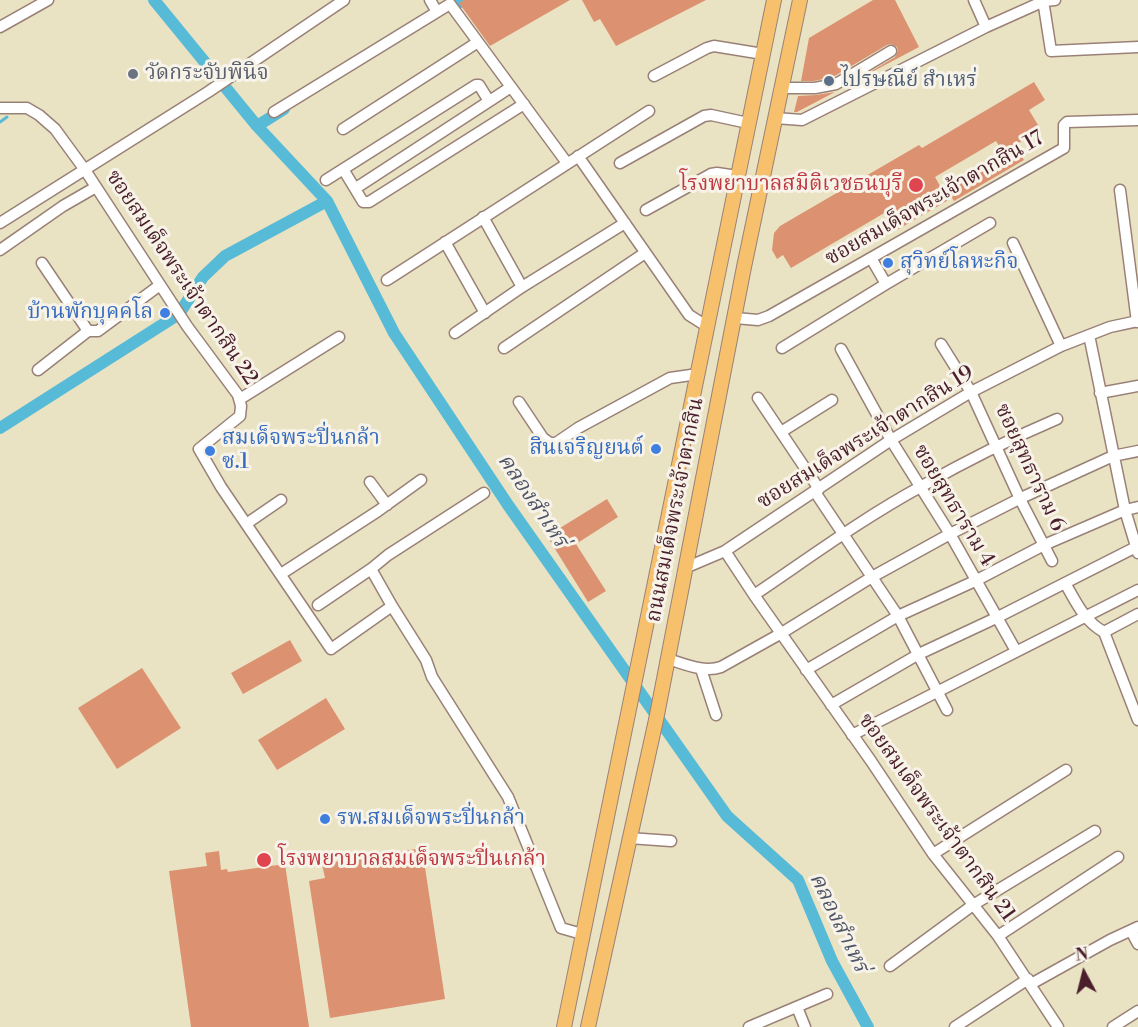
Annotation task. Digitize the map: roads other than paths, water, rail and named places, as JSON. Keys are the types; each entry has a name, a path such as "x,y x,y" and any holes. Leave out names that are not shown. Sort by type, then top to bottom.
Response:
{"main road":[{"name":"ถนนสมเด็จพระเจ้าตากสิน","path":"564,1027 774,0"},
{"name":"ถนนสมเด็จพระเจ้าตากสิน","path":"589,1026 656,720 800,0"},
{"path":"755,91 780,91"},
{"path":"747,128 771,137"}],"street":[{"path":"0,27 48,0"},
{"path":"0,223 208,92 344,0"},
{"path":"430,0 437,12"},
{"path":"974,0 986,27"},
{"path":"1044,0 1051,51 1138,47"},
{"path":"775,118 802,120 986,27 1044,0 1055,0"},
{"path":"274,112 450,4 567,163"},
{"path":"343,129 478,42"},
{"path":"654,76 714,46 763,54"},
{"path":"780,91 837,84 891,51"},
{"path":"326,180 476,85 479,85 489,101"},
{"path":"356,188 511,87"},
{"path":"343,170 363,202 369,202 524,104"},
{"name":"ซอยสมเด็จพระเจ้าตากสิน 22","path":"0,108 27,108 55,129 240,399 240,416 199,449 221,487 331,649 392,606"},
{"path":"387,280 650,111"},
{"path":"620,163 704,116 711,115 747,128"},
{"name":"ซอยสมเด็จพระเจ้าตากสิน 17","path":"735,318 758,320 768,316 1064,148 1064,125 1067,122 1138,120"},
{"path":"578,156 689,315 708,327"},
{"path":"646,210 711,174 737,176"},
{"path":"0,250 63,206 96,187"},
{"path":"1120,190 1137,321"},
{"path":"483,217 522,287"},
{"path":"455,333 522,287 625,223"},
{"path":"782,348 990,223"},
{"path":"445,242 485,313"},
{"path":"1013,243 1061,346"},
{"path":"504,348 645,253"},
{"path":"871,258 886,284"},
{"path":"42,263 88,332"},
{"path":"38,370 88,332 98,331 160,285"},
{"name":"ซอยสมเด็จพระเจ้าตากสิน 19","path":"685,568 725,551 891,440 971,392 1061,346 1110,327 1137,321"},
{"path":"831,705 919,654 1137,549 1125,510 1089,335"},
{"path":"240,399 339,337"},
{"name":"ซอยสุทธาราม 6","path":"941,344 971,392 1020,499 1052,561"},
{"name":"ซอยสุทธาราม 4","path":"841,349 891,440 950,534 1016,651"},
{"path":"519,402 543,438 550,443 556,443 596,418 670,378 698,374"},
{"path":"1100,393 1138,386"},
{"path":"758,398 843,535 898,616 947,710"},
{"path":"781,432 832,400"},
{"path":"754,596 843,535 920,487 997,445 1056,419"},
{"path":"668,659 700,669 714,670 721,667 780,634 872,577 950,534 1113,456 1138,451"},
{"path":"281,574 387,505 421,480"},
{"path":"370,482 387,505"},
{"path":"318,605 388,555 484,493"},
{"path":"246,524 281,500"},
{"path":"806,670 898,616 975,581 1044,545 1125,510 1138,507"},
{"name":"ซอยสมเด็จพระเจ้าตากสิน 21","path":"725,551 933,854 998,936 1029,981 1054,1026"},
{"path":"371,569 426,660 432,677 508,797 561,928 582,934"},
{"path":"1065,583 1085,616 1093,626 1104,632 1138,720"},
{"path":"852,735 1138,590"},
{"path":"1104,632 1138,614"},
{"path":"700,669 716,715"},
{"path":"933,854 1066,770"},
{"path":"890,966 973,905 1095,831"},
{"path":"629,838 671,841"},
{"path":"998,936 1118,857"},
{"path":"956,1027 1029,981 1134,929 1138,944"},
{"path":"749,1027 827,994"},
{"path":"797,1007 805,1027"},
{"path":"1113,1027 1138,1011"}],"waterway":[{"name":"คลองสำเหร่","path":"154,0 257,126 327,201 394,333 508,505 727,816 798,880 832,961 868,1027"},
{"path":"455,5 463,0"},
{"path":"257,126 284,109"},
{"path":"0,122 7,117"},
{"path":"0,428 179,314 203,277 225,256 327,201"}],"place":[{"name":"วัดกระจับพินิจ","path":"133,74"},
{"name":"ไปรษณีย์ สำเหร่","path":"829,81"},
{"name":"โรงพยาบาลสมิติเวชธนบุรี","path":"916,185"},
{"name":"สุวิทย์โลหะกิจ","path":"888,263"},
{"name":"บ้านพักบุคคโล","path":"165,313"},
{"name":"สินเจริญยนต์","path":"656,449"},
{"name":"สมเด็จพระปิ่นกล้า ซ.1","path":"210,451"},
{"name":"รพ.สมเด็จพระปิ่นกล้า","path":"325,819"},
{"name":"โรงพยาบาลสมเด็จพระปิ่นเกล้า","path":"264,860"}]}
